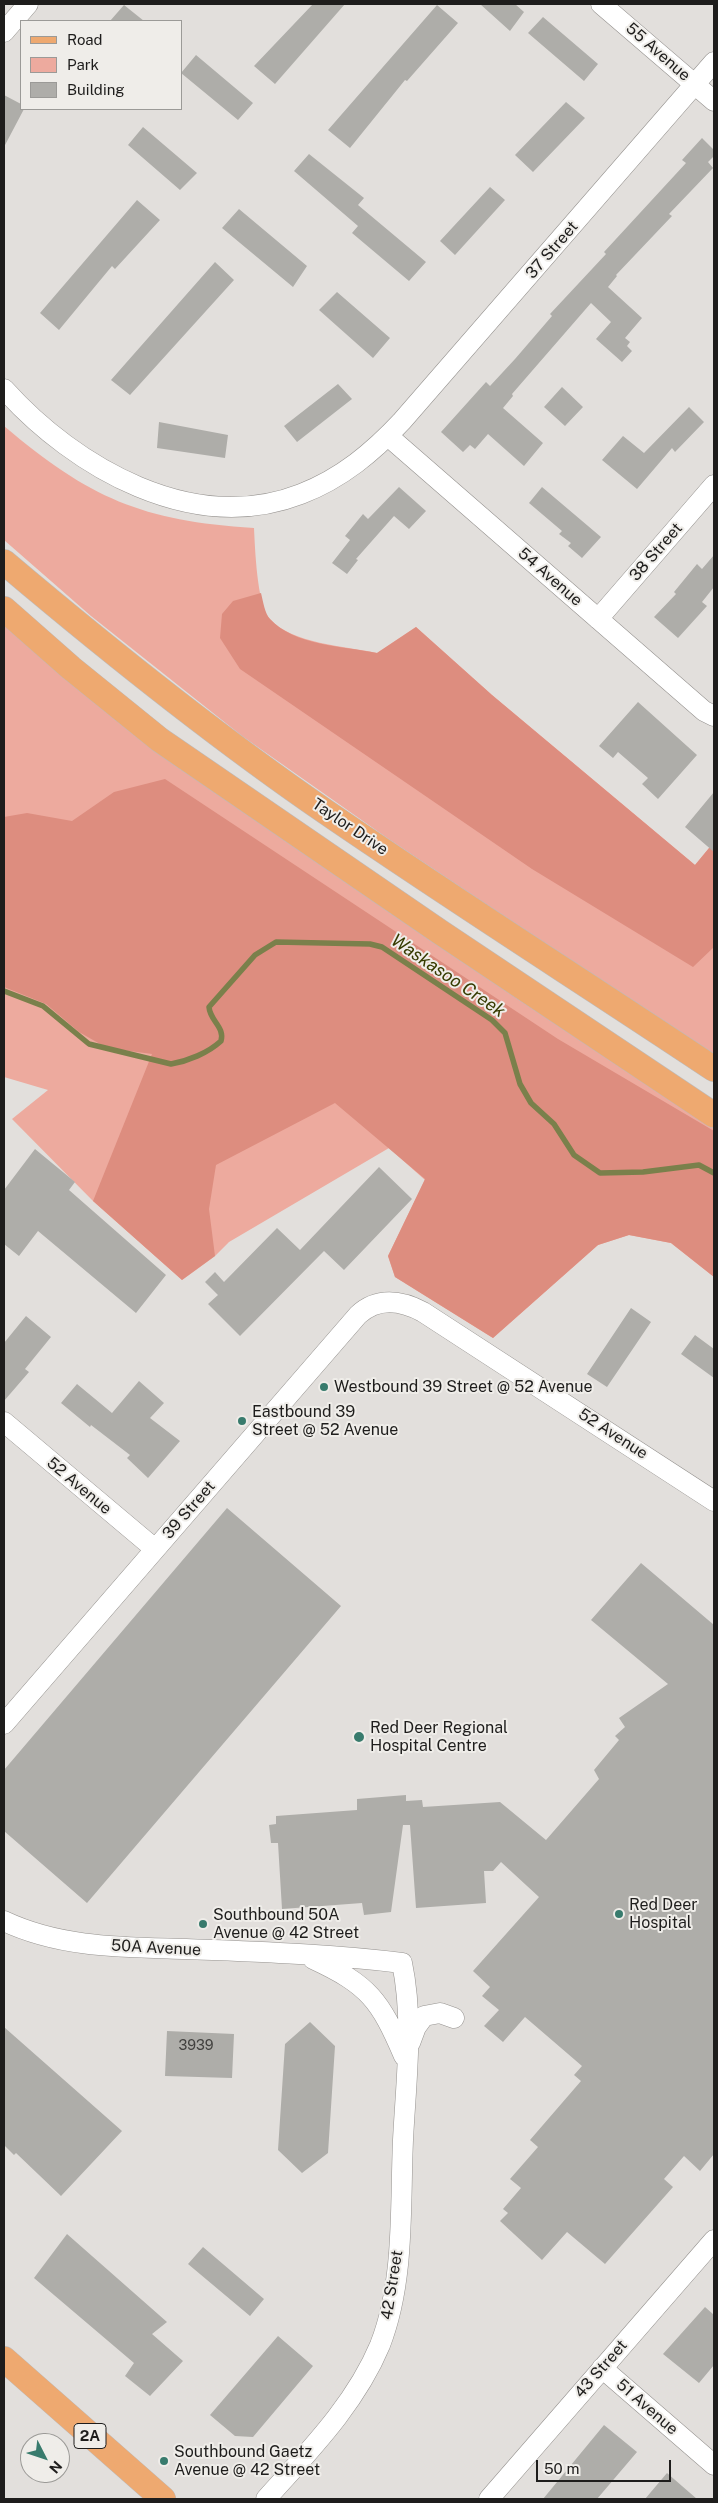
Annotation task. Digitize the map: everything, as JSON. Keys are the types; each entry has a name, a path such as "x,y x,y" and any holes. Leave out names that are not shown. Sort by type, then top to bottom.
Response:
{"main road":[{"name":"Taylor Drive","path":"4,562 95,639 172,699 325,811 714,1069"},
{"path":"4,609 71,668 160,740 440,932 714,1114"},
{"name":"2A","path":"8,2365 163,2499"}],"street":[{"path":"4,32 28,4"},
{"name":"55 Avenue","path":"601,4 714,101"},
{"name":"37 Street","path":"4,389 41,427 100,469 158,494 210,505 253,504 300,494 344,472 364,458 388,436 714,62"},
{"name":"54 Avenue","path":"388,436 598,620 704,711 714,716"},
{"name":"38 Street","path":"598,620 714,485"},
{"name":"52 Avenue","path":"380,1303 401,1302 423,1312 714,1500"},
{"name":"39 Street","path":"4,1724 358,1315 366,1308 380,1303"},
{"name":"52 Avenue","path":"4,1422 155,1549"},
{"name":"50A Avenue","path":"4,1921 43,1937 82,1944 402,1963"},
{"name":"42 Street","path":"305,1956 356,1983 375,1999 389,2020 406,2063"},
{"name":"42 Street","path":"266,2499 323,2435 356,2390 380,2345 389,2318 398,2268 406,2063 408,1994 402,1963"},
{"path":"406,2063 416,2027 424,2016 435,2012 454,2018"},
{"name":"43 Street","path":"489,2499 714,2240"},
{"name":"51 Avenue","path":"602,2368 714,2465"}],"green space":[{"path":"4,426 63,471 91,488 119,501 148,512 180,519 215,525 254,528 257,575 262,601 269,618 279,627 305,639 320,643 377,653 416,627 492,695 695,865 714,842 714,1057 390,840 242,736 91,616 4,540"},
{"path":"4,620 478,972 714,1129 714,1277 671,1243 629,1235 598,1245 493,1338 395,1277 388,1256 425,1180 389,1148 229,1242 215,1256 182,1280 93,1201 12,1119 48,1090 4,1077"}],"shaded area":[{"path":"261,593 268,617 280,628 292,635 320,644 377,653 416,627 492,695 695,865 714,842 714,947 693,967 532,869 240,669 220,638 222,614 233,601"},
{"path":"165,779 558,1039 714,1131 714,1277 671,1243 629,1235 598,1245 493,1338 395,1277 388,1256 425,1179 335,1103 216,1165 209,1209 215,1256 182,1280 93,1201 152,1054 107,1048 79,1032 46,1004 4,987 4,817 27,813 72,821 114,792"}],"building":[{"path":"313,4 345,4 275,84 254,66"},
{"path":"480,4 515,4 524,12 510,31"},
{"path":"124,5 143,20 111,20"},
{"path":"437,5 458,23 407,81 405,80 350,148 328,130"},
{"path":"543,17 598,64 584,81 528,33"},
{"path":"196,55 253,103 238,120 182,74"},
{"path":"4,95 20,103 20,110 23,110 4,147"},
{"path":"566,102 585,118 533,172 515,155"},
{"path":"143,127 197,173 180,190 128,145"},
{"path":"702,138 714,150 714,156 708,162 713,168 669,214 672,216 616,275 608,287 642,318 625,338 630,342 627,346 632,351 622,362 596,339 611,322 591,303 512,394 513,396 503,408 543,443 524,466 488,434 475,449 470,445 463,452 441,432 486,382 490,386 515,359 552,316 550,314 606,254 604,252 686,163 682,160"},
{"path":"309,154 364,198 358,205 426,262 409,281 352,233 358,226 294,171"},
{"path":"490,187 505,200 455,255 440,241"},
{"path":"137,200 160,220 115,269 112,266 59,330 40,313"},
{"path":"239,209 307,266 293,287 222,228"},
{"path":"215,262 234,280 130,395 111,380"},
{"path":"337,292 390,338 373,358 319,310"},
{"path":"338,384 352,399 297,442 284,426"},
{"path":"562,387 583,407 565,426 544,407"},
{"path":"689,407 704,422 675,452 672,448 637,489 602,460 623,436 644,453"},
{"path":"159,422 228,435 225,458 157,448"},
{"path":"399,487 426,511 409,529 394,516 356,559 358,560 347,574 332,563 350,540 345,536 363,514 368,519"},
{"path":"542,487 601,537 582,558 568,546 571,543 559,534 562,531 529,503"},
{"path":"714,555 714,587 702,602 707,606 678,638 654,617 676,594 674,592 697,564 702,569"},
{"path":"638,702 697,755 658,799 642,784 648,778 618,752 613,758 599,746"},
{"path":"714,792 714,852 685,827"},
{"path":"35,1149 75,1182 69,1190 166,1275 136,1313 38,1231 19,1256 4,1244 4,1190"},
{"path":"379,1167 412,1199 344,1270 324,1251 240,1336 208,1304 218,1295 205,1282 215,1272 224,1282 277,1228 300,1250"},
{"path":"631,1308 651,1322 607,1387 587,1374"},
{"path":"26,1316 51,1337 25,1369 29,1372 4,1401 4,1343"},
{"path":"695,1335 714,1349 714,1378 681,1354"},
{"path":"139,1381 164,1403 150,1418 180,1441 148,1478 127,1458 130,1455 91,1425 90,1427 61,1403 77,1384 112,1413"},
{"path":"227,1508 341,1606 87,1903 4,1831 4,1770"},
{"name":"Red Deer Hospital","path":"641,1563 714,1625 714,2154 700,2171 684,2156 664,2179 673,2187 605,2264 567,2232 542,2260 500,2221 508,2213 503,2209 521,2188 510,2179 538,2147 530,2140 581,2081 574,2075 582,2066 525,2017 503,2042 484,2026 499,2010 482,1996 490,1987 473,1971 539,1897 501,1862 493,1871 484,1871 486,1903 416,1908 410,1825 403,1825 391,1912 364,1915 362,1903 282,1909 278,1843 271,1843 269,1825 276,1824 276,1816 357,1810 357,1799 406,1795 406,1801 422,1800 423,1807 500,1802 546,1840 599,1779 594,1770 619,1740 615,1736 625,1727 619,1718 668,1684 591,1620"},
{"path":"310,2022 335,2046 328,2153 302,2173 278,2150 285,2044"},
{"path":"4,2027 122,2131 61,2196 16,2153 14,2155 4,2145"},
{"path":"167,2031 234,2034 232,2078 165,2076"},
{"path":"67,2234 167,2322 152,2334 183,2361 150,2396 125,2376 134,2363 34,2278"},
{"path":"203,2247 264,2299 250,2316 188,2264"},
{"path":"705,2307 714,2315 714,2365 699,2383 663,2354"},
{"path":"278,2336 313,2366 253,2437 235,2436 210,2415"},
{"path":"604,2425 637,2452 597,2499 543,2499"},
{"path":"667,2473 697,2499 645,2499"}],"waterway":[{"name":"Waskasoo Creek","path":"4,991 43,1006 89,1044 171,1064 198,1056 221,1041 221,1032 209,1007 255,955 276,942 370,944 382,947 492,1020 505,1033 520,1084 531,1103 554,1124 574,1155 600,1173 643,1172 699,1165 714,1173"}],"place":[{"name":"Westbound 39 Street @ 52 Avenue","path":"324,1387"},
{"name":"Eastbound 39 Street @ 52 Avenue","path":"242,1421"},
{"name":"Red Deer Regional Hospital Centre","path":"359,1737"},
{"name":"Red Deer Hospital","path":"619,1914"},
{"name":"Southbound 50A Avenue @ 42 Street","path":"203,1924"},
{"name":"Southbound Gaetz Avenue @ 42 Street","path":"164,2461"}]}
